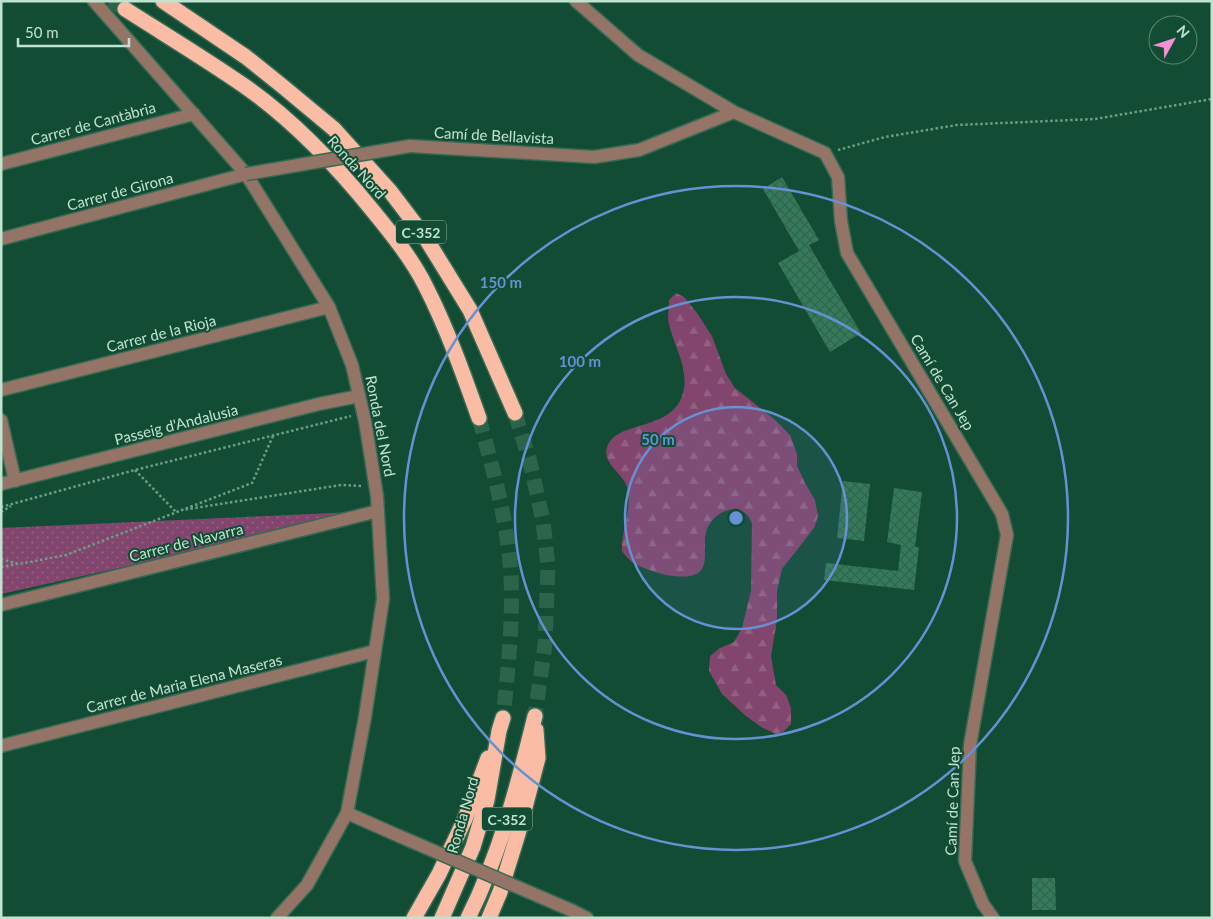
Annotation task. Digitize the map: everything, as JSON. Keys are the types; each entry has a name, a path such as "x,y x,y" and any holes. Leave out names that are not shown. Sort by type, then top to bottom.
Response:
{"highway":[{"name":"Ronda Nord","path":"163,1 246,57 281,84 334,129 390,191 425,237 470,310 515,412"},
{"name":"Ronda Nord","path":"124,9 244,86 309,140 353,186 390,232 424,283 456,350 479,418"},
{"name":"C-352","path":"468,918 494,860 518,784 535,716 538,758 518,834 500,892 489,918"},
{"name":"Ronda Nord","path":"414,918 440,874 464,819 501,724 487,800 476,838 442,918"}],"street":[{"name":"Ronda del Nord","path":"94,1 246,174 329,308 352,365 365,422 378,510 383,599 365,717 347,813 307,885 276,918"},
{"path":"576,1 638,56 734,112 825,153"},
{"name":"Camí de Bellavista","path":"246,174 410,146 594,157 640,150 734,112"},
{"name":"Carrer de Cantàbria","path":"1,164 194,114"},
{"name":"Camí de Can Jep","path":"825,153 838,177 841,221 847,253 1002,514 1007,535 970,745 965,862 983,904 993,918"},
{"name":"Carrer de Girona","path":"1,239 246,174"},
{"name":"Carrer de la Rioja","path":"1,390 329,308"},
{"name":"Passeig d'Andalusia","path":"1,484 319,404 359,396"},
{"path":"1,420 15,481"},
{"name":"Carrer de Navarra","path":"1,605 378,510"},
{"name":"Carrer de Maria Elena Maseras","path":"1,746 375,651"},
{"path":"347,813 587,918"}],"path":[{"path":"825,153 885,137 957,125 1095,119 1212,99"},
{"path":"1,507 135,470 273,436 344,416 353,416"},
{"path":"1,567 66,555 252,483 273,436"},
{"path":"135,470 176,512"},
{"path":"182,510 341,485 368,487"},
{"path":"1,512 15,504"},
{"path":"1,559 19,564"}],"green space":[{"path":"676,293 684,297 712,336 726,374 735,388 774,419 790,435 797,454 797,466 815,500 818,516 814,528 782,569 777,591 777,620 771,656 776,685 786,695 791,708 791,724 783,732 776,734 761,727 746,716 722,694 709,671 710,656 720,648 734,642 742,628 751,591 752,524 749,517 744,512 732,510 725,511 713,519 705,535 703,567 698,573 690,576 680,577 658,573 632,562 622,551 629,503 627,487 607,459 607,448 612,439 621,433 668,414 677,406 683,393 685,384 684,374 668,319 669,300"},
{"path":"378,511 1,594 1,528"}],"building":[{"path":"782,177 819,240 809,245 861,333 830,352 778,263 799,251 763,189"},
{"path":"843,481 870,484 864,541 837,538"},
{"path":"894,488 922,492 915,547 919,547 914,590 824,580 826,563 898,571 901,545 887,542"},
{"path":"1032,878 1055,878 1056,910 1032,910"}],"tunnel":[{"path":"110,1 125,9"},
{"path":"515,413 530,462 543,521 548,565 545,645 535,716"},
{"path":"479,418 503,516 511,576 511,629 503,718"}]}
